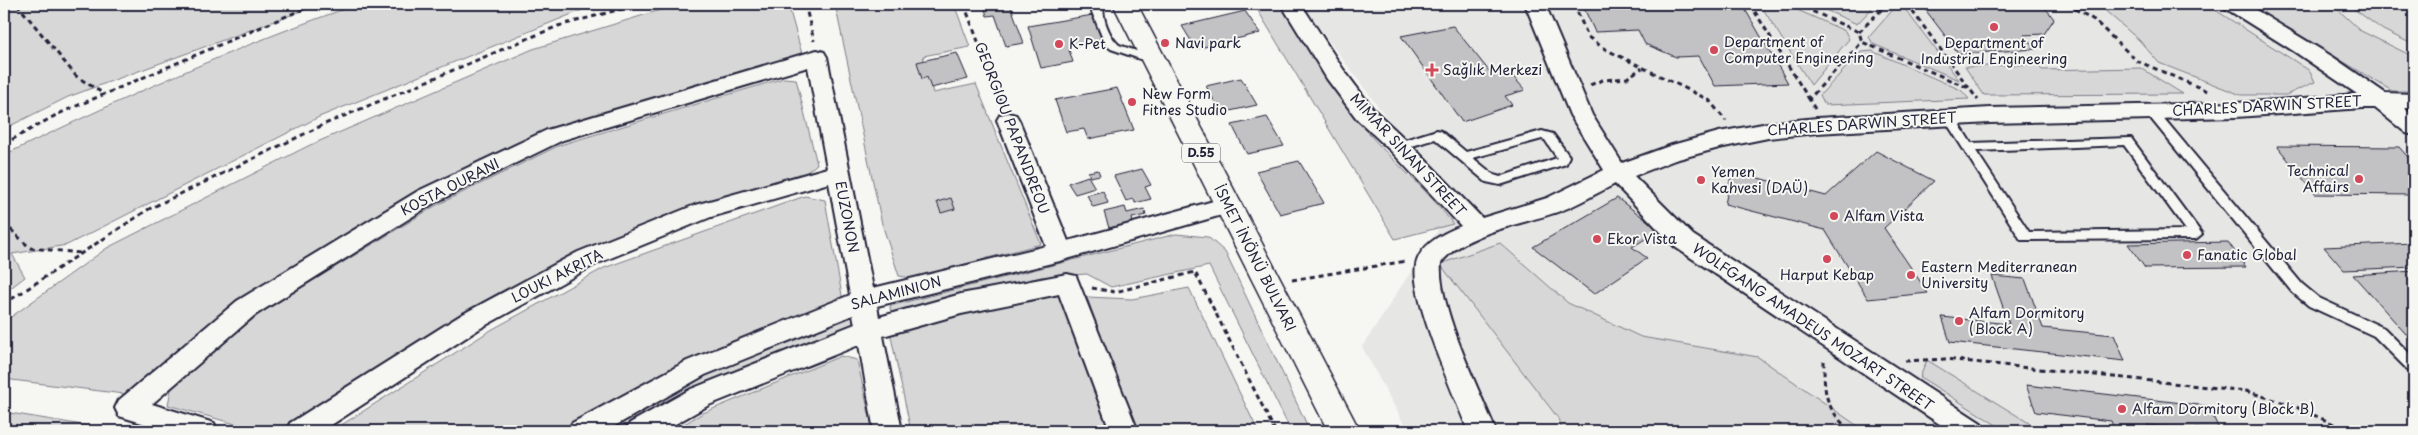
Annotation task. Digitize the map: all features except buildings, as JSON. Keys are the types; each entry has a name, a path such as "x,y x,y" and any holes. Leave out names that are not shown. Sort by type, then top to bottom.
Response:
{"main road":[{"name":"D.55","path":"1125,4 1344,431"}],"street":[{"name":"MIMAR SINAN STREET","path":"1291,4 1335,74 1365,114 1399,146 1478,229"},
{"name":"WOLFGANG AMADEUS MOZART STREET","path":"1535,4 1582,115 1618,174 1684,241 1971,431"},
{"path":"2232,4 2331,65 2381,100 2414,128"},
{"name":"EUZONON","path":"817,57 888,431"},
{"name":"KOSTA OURANI","path":"204,431 129,408 246,308 426,196 555,135 817,57"},
{"name":"CHARLES DARWIN STREET","path":"1437,251 1478,229 1550,206 1618,174 1678,152 1739,136 1824,125 1949,117 2231,111 2381,100 2414,101"},
{"name":"GEORGIOU PAPANDREOU","path":"1008,120 1066,250"},
{"name":"LOUKI AKRITA","path":"300,431 470,322 587,258 703,211 838,173"},
{"name":"SALAMINION","path":"582,431 696,368 863,300 1066,250 1228,206"},
{"path":"1437,251 1426,270 1432,299 1482,431"},
{"path":"1067,283 1124,431"},
{"name":"SALAMINION","path":"640,431 700,397 868,330 961,304 1067,283"}],"lane":[{"path":"1099,4 1097,12 1109,42 1115,47 1153,60"},
{"path":"2152,112 2297,288 2314,302 2379,332 2414,367"},
{"path":"1949,117 2025,237 2196,234 2127,142 1969,147"},
{"path":"1399,146 1437,134 1464,158 1490,179 1500,181 1562,161 1563,156 1549,137 1542,135 1464,158"}],"path":[{"path":"17,4 76,76 104,94"},
{"path":"4,144 58,114 315,4"},
{"path":"4,304 149,209 325,124 558,26 640,4"},
{"path":"805,4 817,57"},
{"name":"GEORGIOU PAPANDREOU","path":"964,4 1008,120"},
{"path":"1574,4 1588,37 1605,49 1709,100 1739,136"},
{"path":"1750,4 1824,125"},
{"path":"1796,4 1858,32 1862,42 1971,89"},
{"path":"1858,32 1887,4"},
{"path":"1907,4 1971,89 1988,115"},
{"path":"2067,4 2094,20 2137,62 2199,86 2223,100 2231,111"},
{"path":"1808,99 1862,42"},
{"path":"1571,90 1603,80 1627,78 1642,68"},
{"path":"4,223 30,248 81,253"},
{"path":"1268,284 1414,260 1437,251"},
{"path":"1067,283 1115,292 1195,272 1275,431"},
{"path":"1865,362 1945,359 2246,391 2294,406 2349,431"},
{"path":"1824,361 1824,398 1835,418 1850,431"}],"shaded area":[{"path":"4,4 321,4 68,97 4,129"},
{"path":"359,4 605,4 582,10 319,117 67,245 12,254 25,277 4,293 4,155 224,55"},
{"path":"680,4 788,4 802,54 555,128 477,162 310,257 210,323 124,394 4,379 4,322 107,248 308,146 533,49"},
{"path":"835,4 954,4 970,47 923,56 933,93 976,84 1041,244 912,278 899,276 882,224"},
{"path":"1254,4 1282,4 1341,99 1364,128 1432,199 1453,224 1395,239"},
{"name":"Eastern Mediterranean University","path":"1301,4 2414,4 2414,431 1408,431 1362,347 1452,208 1451,203"},
{"path":"1760,4 1784,4 1845,31 1849,39 1811,85"},
{"path":"1812,4 1876,4 1857,24"},
{"path":"1898,4 1901,4 1959,80 1873,44 1869,37"},
{"path":"2142,4 2206,4 2310,71 2315,82 2286,95 2241,95 2159,63 2139,40 2101,7"},
{"path":"2248,4 2332,4 2361,31 2414,57 2414,91 2392,91"},
{"path":"2347,4 2414,4 2414,45 2383,30"},
{"path":"1872,51 1961,90 1969,99 1825,105 1820,95 1861,52"},
{"path":"2036,64 2042,70 2141,68 2183,94 1984,95 1965,67"},
{"path":"784,78 796,79 817,164 802,176 702,205 284,431 260,431 168,405 172,384 262,312 435,206 560,145"},
{"path":"805,196 825,200 843,301 689,359 566,431 332,431 491,330 604,268"},
{"path":"1176,234 1208,237 1225,252 1310,431 1291,431 1209,266 1111,287 1087,274 1041,277 891,315 890,306"},
{"path":"1500,243 1568,303 1641,337 1758,357 1865,431 1562,431 1558,418 1440,264"},
{"path":"1189,288 1258,431 1133,431 1087,297 1132,299"},
{"path":"1060,295 1113,431 911,431 890,332 960,314"},
{"path":"863,300 868,330 700,397 640,431 582,431 696,368"},
{"path":"841,356 857,360 873,431 672,431 703,413"},
{"path":"1927,360 2042,431 2006,431 1920,377"},
{"path":"4,412 119,431 4,431"}],"place":[{"name":"Department of Industrial Engineering","path":"1994,27"},
{"name":"Navi park","path":"1165,43"},
{"name":"K-Pet","path":"1059,44"},
{"name":"Department of Computer Engineering","path":"1714,50"},
{"name":"Sağlık Merkezi","path":"1432,70"},
{"name":"New Form Fitnes Studio","path":"1132,102"},
{"name":"Technical Affairs","path":"2359,179"},
{"name":"Yemen Kahvesi (DAÜ)","path":"1701,180"},
{"name":"Alfam Vista","path":"1834,216"},
{"name":"Ekor Vista","path":"1597,239"},
{"name":"Fanatic Global","path":"2187,255"},
{"name":"Harput Kebap","path":"1827,259"},
{"name":"Eastern Mediterranean University","path":"1911,275"},
{"name":"Alfam Dormitory (Block A)","path":"1959,321"},
{"name":"Alfam Dormitory (Block B)","path":"2122,409"}]}
